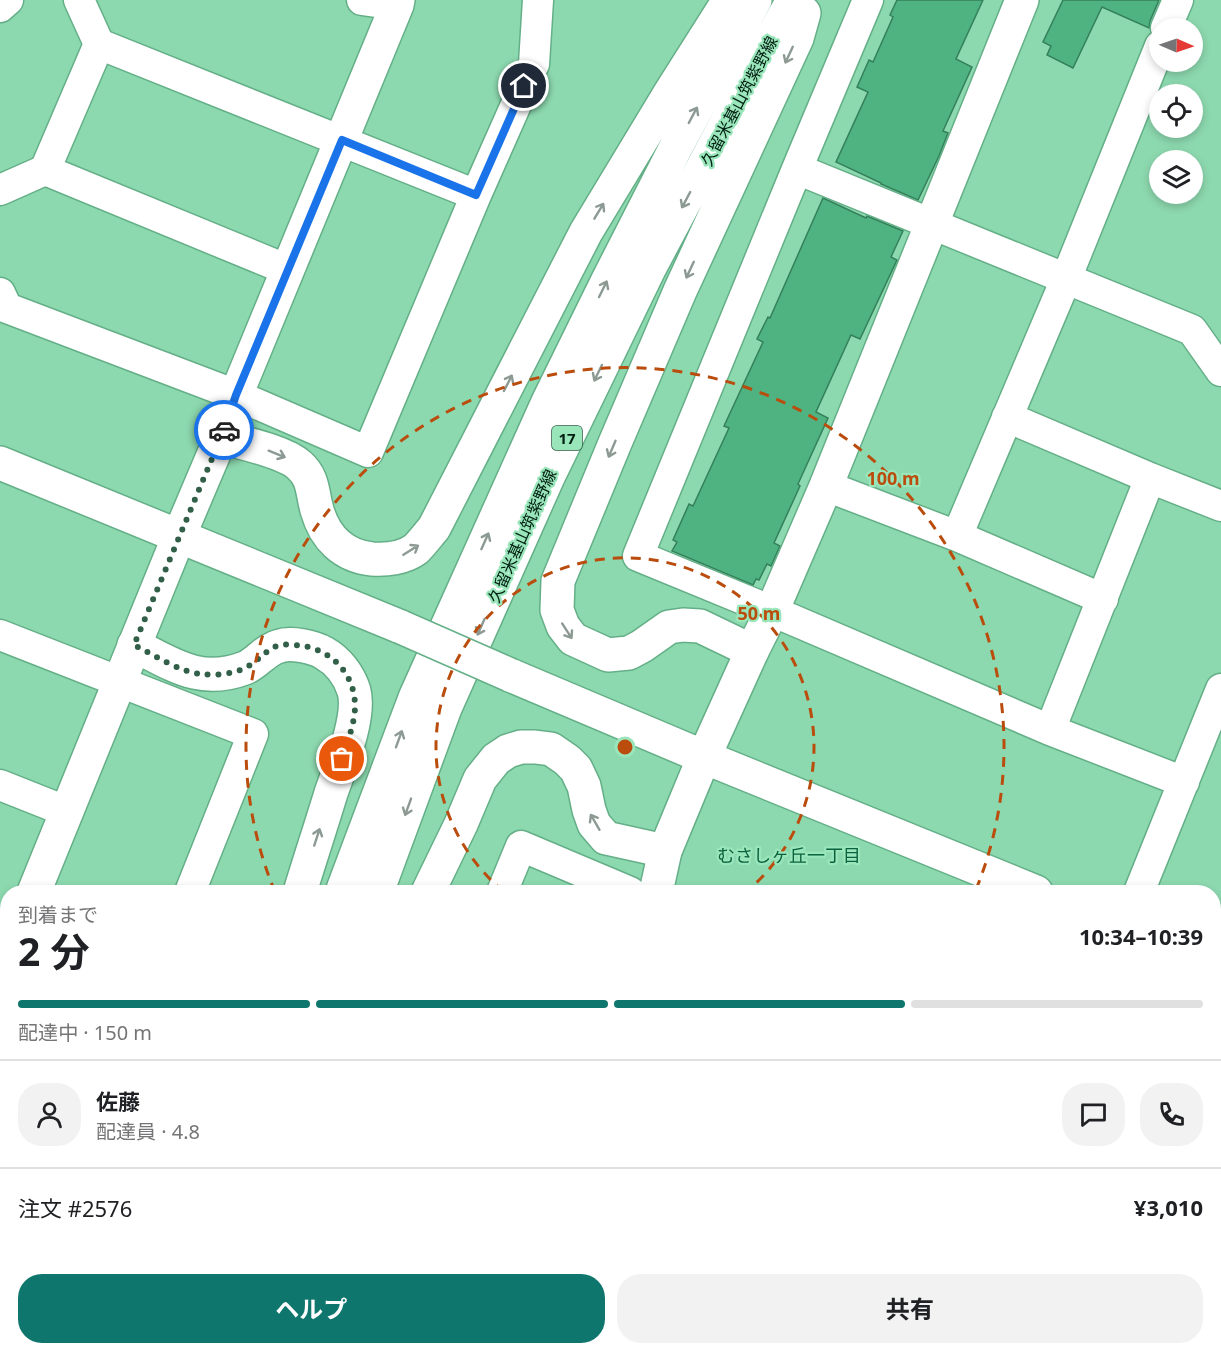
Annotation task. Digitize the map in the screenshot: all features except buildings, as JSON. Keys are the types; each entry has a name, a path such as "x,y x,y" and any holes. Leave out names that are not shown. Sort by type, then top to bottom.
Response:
{"main road":[{"path":"221,437 277,453 298,464 311,480 318,512 331,539 344,551 364,558 379,559 397,558 415,549 434,528 586,232 729,0"},
{"name":"久留米基山筑紫野線","path":"345,885 415,698 548,402 676,147 755,0"},
{"name":"久留米基山筑紫野線","path":"380,885 445,708 548,477 649,269 794,0"},
{"path":"752,651 700,626 682,625 669,627 629,653 608,655 573,639 563,626 557,610 558,581 675,302 797,38 808,0"},
{"path":"658,885 665,851 704,757 772,611 826,486 1022,0"},
{"path":"37,885 398,2"},
{"path":"0,464 400,627 704,757 1019,885"},
{"path":"134,645 179,668 200,674 227,674 249,666 263,654 280,645 298,645 317,649 331,657 344,671 354,692 355,708 349,737 302,885"},
{"path":"431,885 480,779 496,759 508,751 521,747 551,749 576,769 584,786 594,824 606,838 665,851"}],"street":[{"path":"0,7 8,0"},
{"path":"79,0 99,44 476,195"},
{"path":"362,0 398,2"},
{"path":"0,293 8,308 236,395 368,452 534,64 538,0"},
{"path":"868,0 638,556 1050,730 1184,782"},
{"path":"1170,18 1178,0"},
{"path":"0,190 45,170 99,44"},
{"path":"957,536 1066,279 1150,72"},
{"path":"797,169 1192,330 1221,370"},
{"path":"45,170 288,270"},
{"path":"1007,417 1221,506"},
{"path":"1050,730 1150,478"},
{"path":"826,486 957,536 1103,599"},
{"path":"0,635 253,734 193,885"},
{"path":"1142,885 1221,688"},
{"path":"0,785 68,812"},
{"path":"505,885 521,846 613,885"}],"way so far":[{"path":"224,430 134,645 179,668 200,674 227,674 249,666 263,654 280,645 298,645 317,649 331,657 344,671 354,692 355,708 342,759"}],"district":[{"name":"むさしヶ丘一丁目","path":"789,855"}],"route":[{"path":"224,430 236,395 342,140 476,195 524,86"}]}
